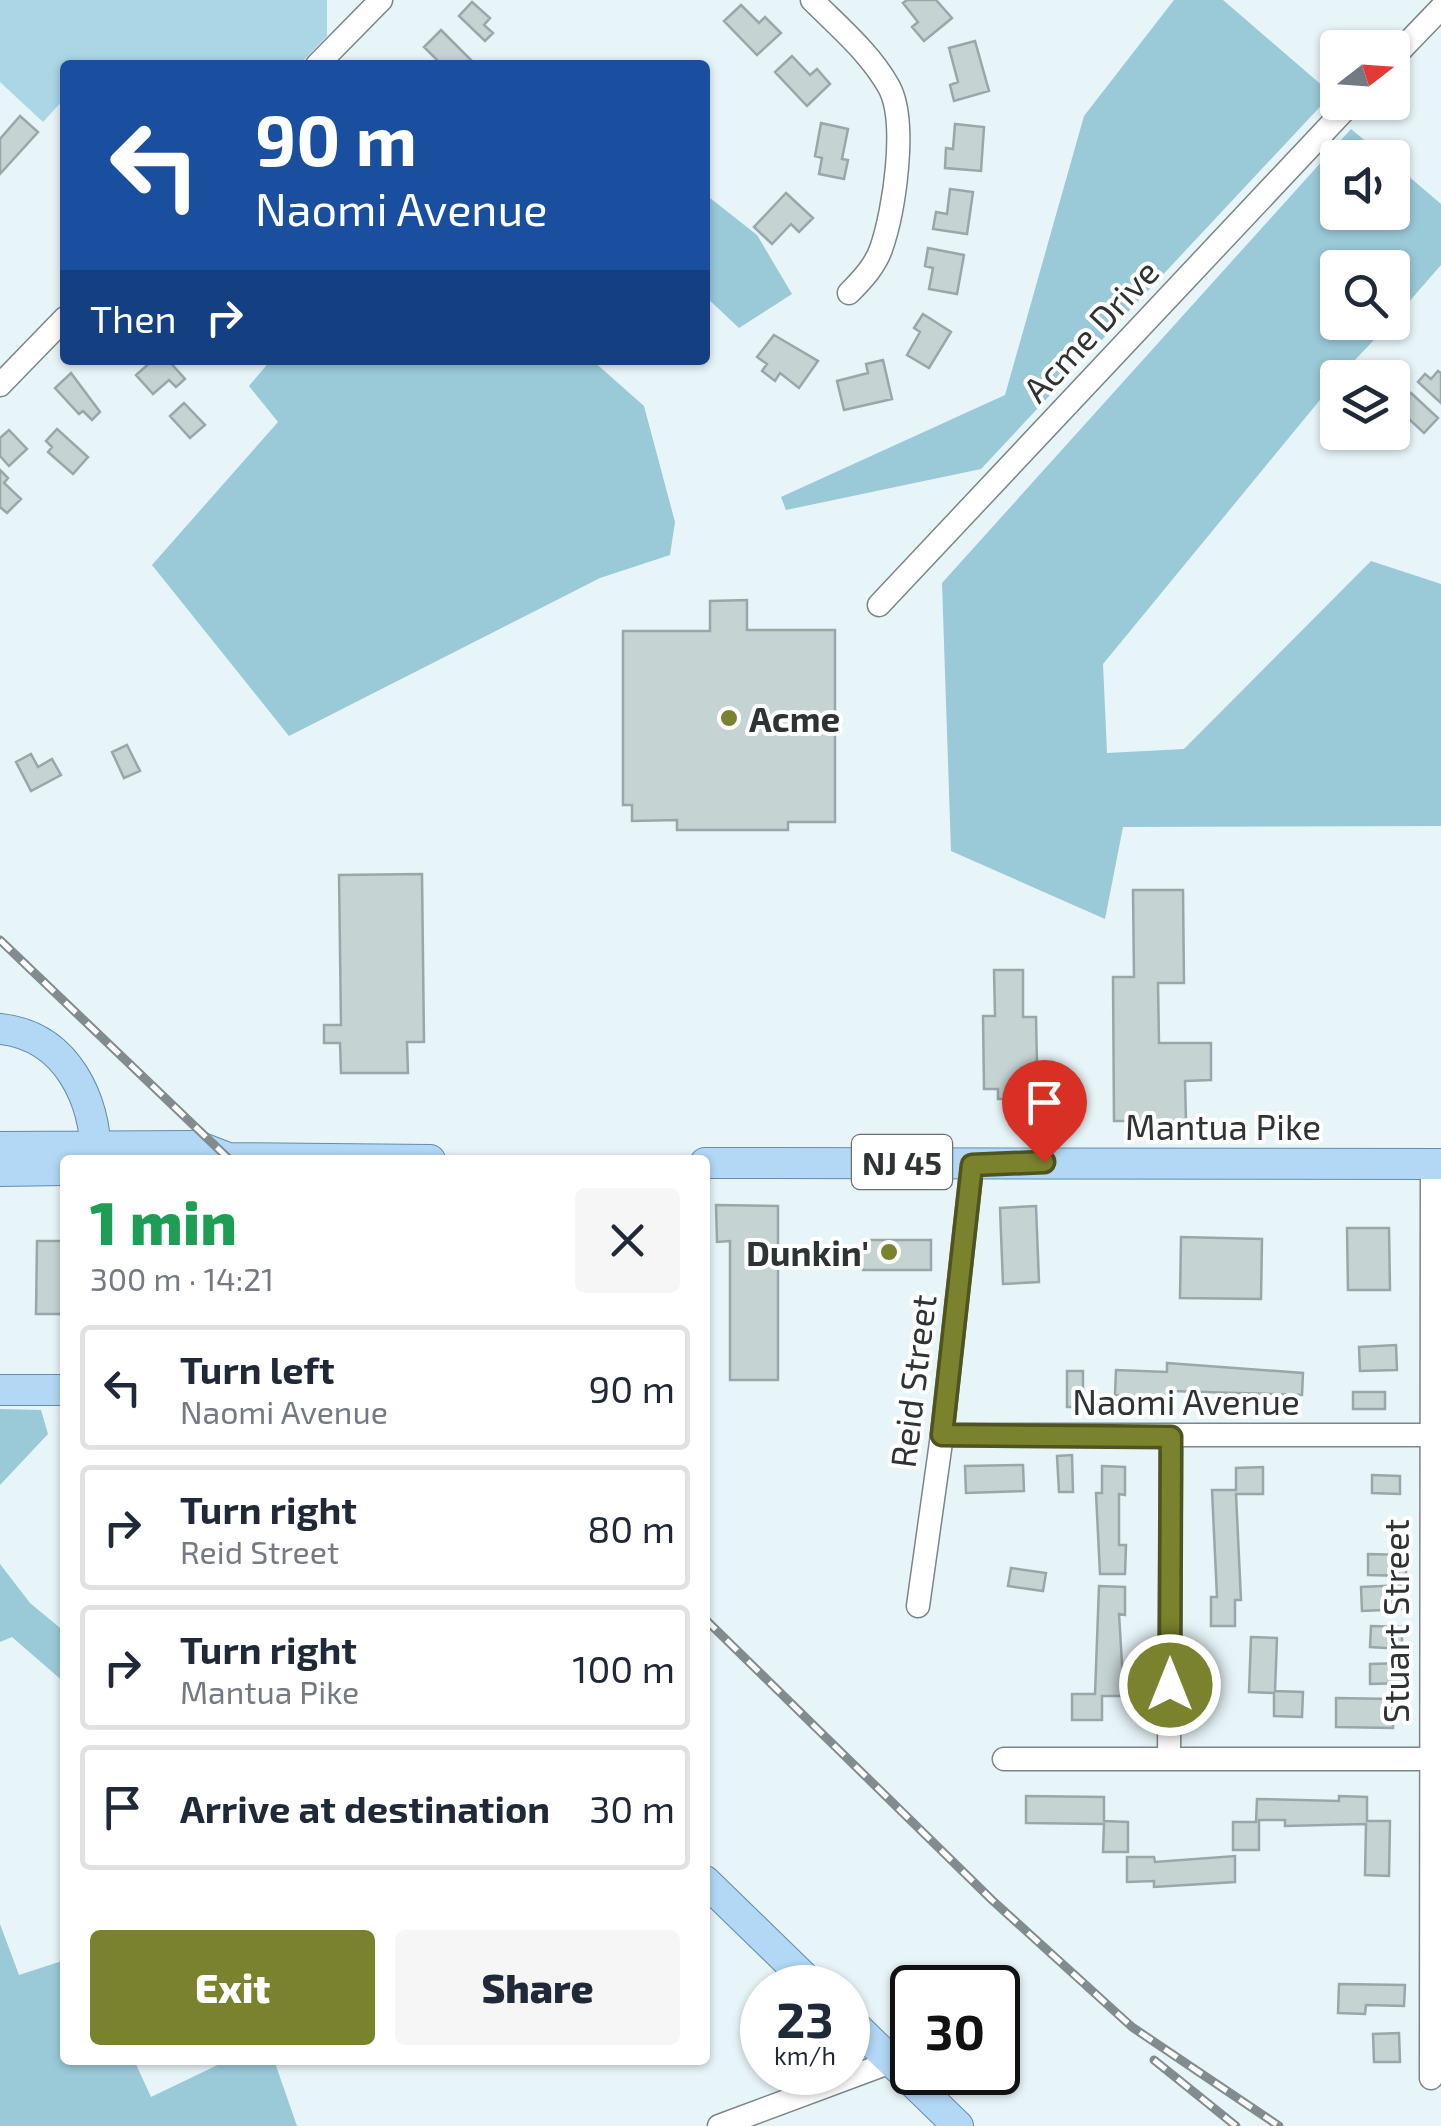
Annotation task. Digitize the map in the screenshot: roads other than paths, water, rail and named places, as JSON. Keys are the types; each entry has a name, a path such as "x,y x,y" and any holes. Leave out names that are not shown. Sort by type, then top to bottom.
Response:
{"main road":[{"path":"0,1029 39,1040 62,1057 84,1094 81,1155"},
{"path":"0,1129 81,1155"},
{"path":"0,1146 81,1155 197,1146 217,1155"},
{"path":"0,1171 60,1159"},
{"name":"Mantua Pike","path":"710,1163 1436,1164"},
{"path":"0,1390 60,1390"},
{"path":"710,1886 791,1965"},
{"path":"870,2040 890,2060"},
{"path":"926,2095 958,2126"}],"street":[{"path":"322,60 381,0"},
{"path":"812,0 870,58 892,92 899,130 881,249 867,275 849,292"},
{"path":"1410,41 1441,8"},
{"name":"Acme Drive","path":"879,605 1335,120"},
{"path":"0,385 60,323"},
{"name":"Stuart Street","path":"1431,2078 1435,1760 1430,1434 1436,1164"},
{"name":"Reid Street","path":"918,1606 942,1435 972,1165"},
{"name":"Naomi Avenue","path":"942,1435 1430,1434"},
{"path":"1169,1758 1171,1437"},
{"path":"1004,1759 1435,1760"},
{"path":"719,2126 890,2063"}],"railway":[{"path":"0,940 225,1155"},
{"path":"710,1624 992,1900 1132,2027 1279,2126"},
{"path":"1154,2060 1236,2126"}],"place":[{"name":"Acme","path":"729,718"},
{"name":"Dunkin'","path":"889,1252"}]}
